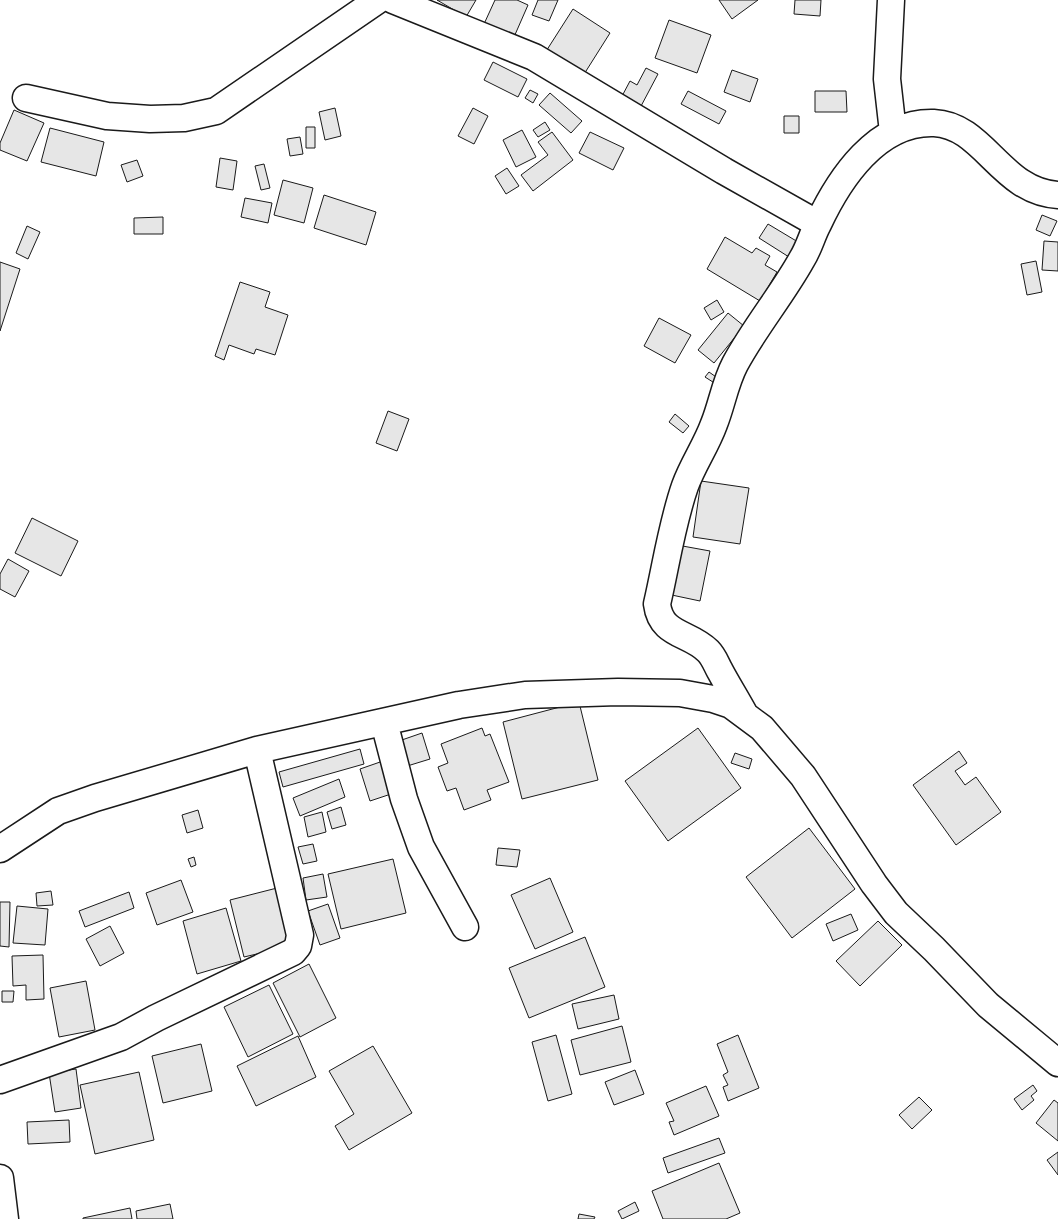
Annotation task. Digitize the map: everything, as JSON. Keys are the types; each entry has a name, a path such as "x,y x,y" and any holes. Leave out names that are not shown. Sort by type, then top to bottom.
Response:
{"street":[{"path":"26,98 107,116 133,118 184,118 216,111 378,0"},
{"path":"393,0 534,57 724,171 818,224"},
{"path":"891,0 887,79 893,132"},
{"path":"746,715 710,653 699,643 666,625 660,616 658,604 685,487 714,425 730,375 751,336 803,258 833,196 855,166 873,146 893,132 907,127 933,123 960,131 972,139 1022,184 1038,192 1058,195"},
{"path":"0,848 58,811 113,792 257,750 459,705 525,694 680,693 713,699 731,705 762,728 803,776 874,884 896,913 988,1005 1058,1062"},
{"path":"384,722 404,799 421,847 465,928"},
{"path":"0,1080 121,1037 297,949 300,935 257,750"},
{"path":"0,1178 5,1219"}],"building":[{"path":"437,0 476,0 466,17"},
{"path":"495,0 517,0 528,5 514,37 484,24"},
{"path":"538,0 558,0 549,21 532,15"},
{"path":"719,0 758,0 732,19"},
{"path":"795,0 821,0 820,16 794,14"},
{"path":"573,9 610,33 581,79 543,56"},
{"path":"669,20 711,35 697,73 655,58"},
{"path":"493,62 527,79 518,97 484,80"},
{"path":"646,68 658,74 640,108 621,98 630,81 637,85"},
{"path":"732,70 758,79 750,102 724,92"},
{"path":"530,90 538,94 533,103 525,98"},
{"path":"688,91 726,111 719,124 681,104"},
{"path":"815,91 846,91 847,112 815,112"},
{"path":"550,93 582,121 571,133 539,105"},
{"path":"335,108 341,136 325,140 319,112"},
{"path":"473,108 488,116 474,144 458,136"},
{"path":"14,110 44,123 27,161 0,150 0,143"},
{"path":"784,116 799,116 799,133 784,133"},
{"path":"545,122 550,130 538,137 533,130"},
{"path":"306,127 315,127 315,148 306,148"},
{"path":"50,128 104,142 96,176 41,162"},
{"path":"522,130 536,157 516,167 503,140"},
{"path":"552,132 573,160 533,191 521,175 548,155 538,142"},
{"path":"590,132 624,148 613,170 579,153"},
{"path":"300,137 303,154 290,156 287,139"},
{"path":"220,158 237,161 233,190 216,187"},
{"path":"137,160 143,176 127,182 121,165"},
{"path":"264,164 270,188 261,190 255,166"},
{"path":"507,168 519,186 506,194 495,176"},
{"path":"283,180 313,188 304,223 274,215"},
{"path":"324,195 376,212 366,245 314,228"},
{"path":"245,198 272,203 268,223 241,217"},
{"path":"1042,215 1057,221 1050,236 1036,230"},
{"path":"163,217 163,234 134,234 134,218"},
{"path":"768,224 798,242 789,257 759,238"},
{"path":"27,226 40,232 28,259 16,253"},
{"path":"725,237 752,253 756,248 770,256 765,265 777,272 760,301 707,269"},
{"path":"1044,241 1058,242 1058,271 1042,270"},
{"path":"1036,261 1042,292 1027,295 1021,264"},
{"path":"0,262 20,269 0,331"},
{"path":"240,282 270,292 265,307 288,315 275,355 256,349 254,354 229,345 224,360 215,356"},
{"path":"717,300 724,312 711,320 704,308"},
{"path":"728,313 744,326 714,363 698,350"},
{"path":"659,318 691,335 675,363 644,346"},
{"path":"709,372 719,379 716,384 705,377"},
{"path":"388,411 409,419 397,451 376,443"},
{"path":"675,414 689,426 683,433 669,422"},
{"path":"701,481 749,488 740,544 693,537"},
{"path":"32,518 78,541 61,576 15,553"},
{"path":"677,545 710,551 700,601 667,594"},
{"path":"8,559 29,571 15,597 0,589 0,574"},
{"path":"579,702 598,780 522,799 503,722"},
{"path":"482,728 485,736 490,734 509,782 487,790 491,800 464,810 456,788 447,791 438,767 448,763 441,744"},
{"path":"698,728 741,788 668,841 625,781"},
{"path":"422,733 430,759 404,767 396,742"},
{"path":"360,749 364,764 283,787 279,772"},
{"path":"959,751 967,763 955,771 965,785 976,777 1001,812 956,845 913,785"},
{"path":"735,753 752,759 749,769 731,763"},
{"path":"383,761 394,793 370,801 360,769"},
{"path":"339,779 345,797 300,816 293,798"},
{"path":"341,807 346,825 332,829 327,812"},
{"path":"198,810 203,828 187,833 182,815"},
{"path":"322,812 326,832 308,837 304,817"},
{"path":"809,828 855,889 792,938 746,877"},
{"path":"313,844 317,861 303,864 298,847"},
{"path":"498,848 520,850 517,867 496,865"},
{"path":"194,857 196,865 191,867 188,859"},
{"path":"393,859 406,913 341,929 328,874"},
{"path":"323,874 327,897 306,900 303,878"},
{"path":"550,878 573,932 535,949 511,895"},
{"path":"181,880 193,912 157,925 146,893"},
{"path":"281,887 295,945 244,957 230,900"},
{"path":"51,891 53,905 37,906 36,893"},
{"path":"129,892 134,908 85,927 79,911"},
{"path":"0,902 10,902 9,947 0,946"},
{"path":"328,904 340,938 320,945 308,911"},
{"path":"17,906 48,909 45,945 13,943"},
{"path":"226,908 241,961 197,974 183,921"},
{"path":"851,914 858,930 833,941 826,924"},
{"path":"878,921 902,945 860,986 836,961"},
{"path":"110,926 124,953 100,966 86,939"},
{"path":"585,937 605,987 529,1018 509,968"},
{"path":"43,955 44,999 26,1000 26,985 13,986 12,956"},
{"path":"309,964 336,1018 300,1037 273,983"},
{"path":"86,981 95,1030 59,1037 50,988"},
{"path":"269,985 293,1034 248,1057 224,1007"},
{"path":"2,991 14,991 13,1002 2,1002"},
{"path":"614,995 619,1019 578,1029 572,1004"},
{"path":"622,1026 631,1062 580,1075 571,1040"},
{"path":"556,1035 572,1094 548,1101 532,1042"},
{"path":"738,1035 759,1088 728,1101 723,1087 728,1085 723,1075 728,1072 717,1044"},
{"path":"298,1036 316,1077 256,1106 237,1066"},
{"path":"201,1044 212,1091 163,1103 152,1056"},
{"path":"373,1046 412,1113 349,1150 335,1126 354,1114 329,1071"},
{"path":"76,1069 81,1108 55,1112 49,1073"},
{"path":"635,1070 644,1094 614,1105 605,1082"},
{"path":"139,1072 154,1140 95,1154 80,1085"},
{"path":"1033,1085 1037,1091 1031,1096 1034,1100 1022,1110 1014,1099"},
{"path":"706,1086 719,1116 674,1135 669,1122 674,1121 666,1103"},
{"path":"919,1097 932,1110 912,1129 899,1115"},
{"path":"1054,1100 1058,1103 1058,1141 1036,1123"},
{"path":"69,1120 70,1142 28,1144 27,1122"},
{"path":"719,1138 725,1153 668,1173 663,1158"},
{"path":"1058,1152 1058,1175 1047,1160"},
{"path":"719,1163 740,1213 726,1219 663,1219 652,1191"},
{"path":"635,1202 639,1211 622,1219 618,1211"},
{"path":"170,1204 173,1219 137,1219 136,1211"},
{"path":"130,1208 132,1219 83,1219 83,1218"},
{"path":"579,1214 595,1217 594,1219 578,1219"}]}
